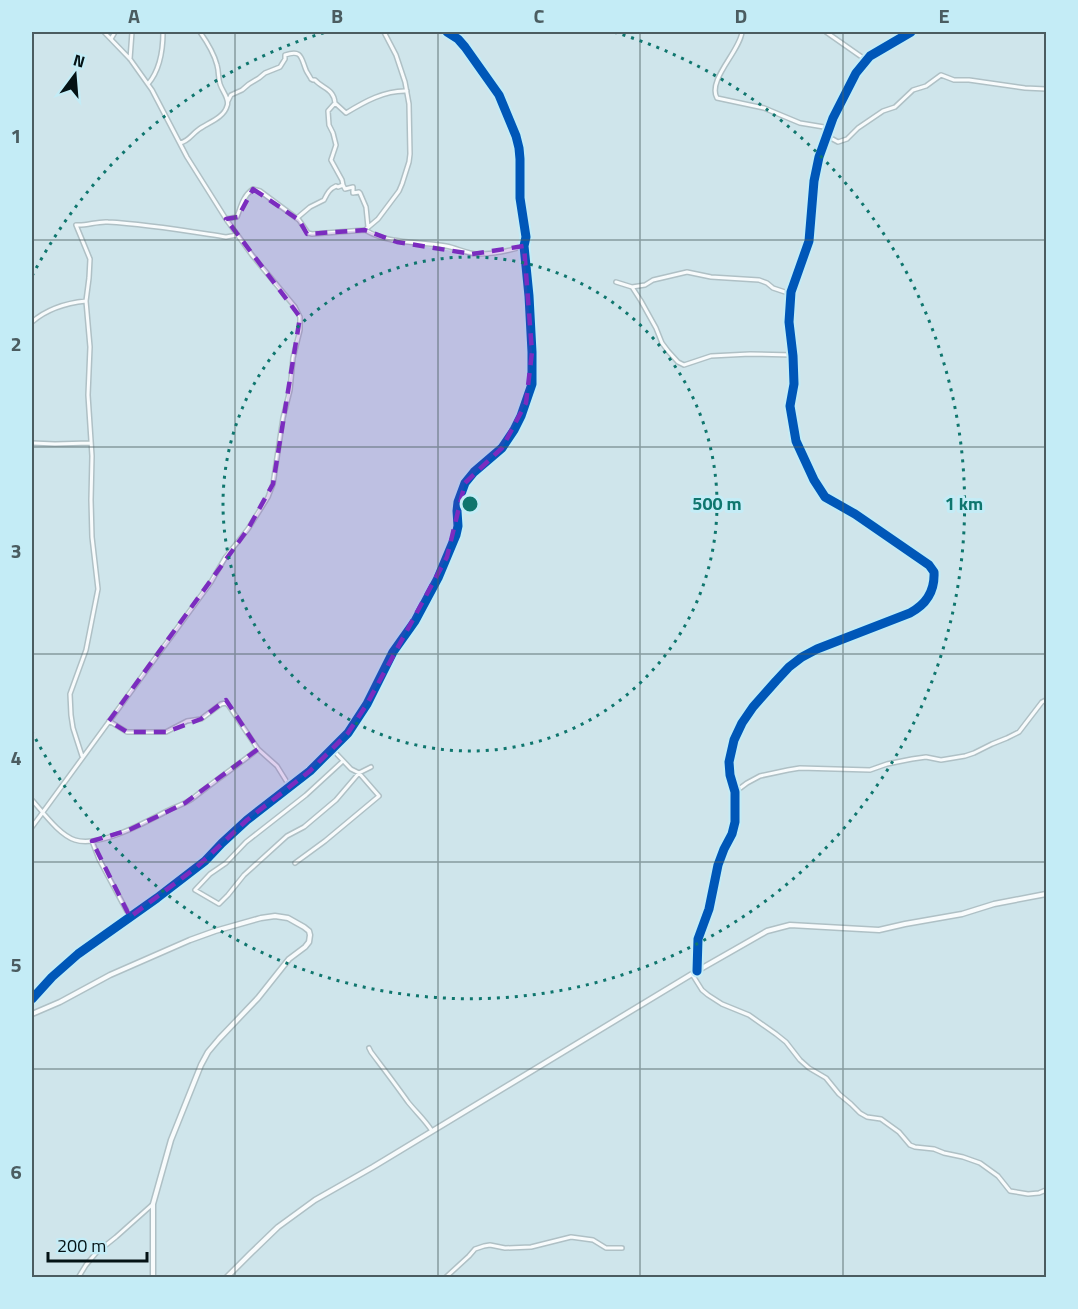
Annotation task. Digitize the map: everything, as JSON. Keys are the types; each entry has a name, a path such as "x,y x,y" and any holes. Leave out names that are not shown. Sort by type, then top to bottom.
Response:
{"main road":[{"path":"226,1278 278,1227 304,1208 767,931 790,925 879,930 1047,894"},
{"path":"32,1014 110,975 215,931 275,916 288,918 309,931 310,935 305,947 289,959 258,998 208,1052 201,1065 171,1140 153,1204 153,1278"}],"street":[{"path":"32,827 211,582 268,497 273,484 283,418 290,390 293,358 300,330 300,317 295,307 237,235 180,143 147,84 130,59 104,32"},
{"path":"111,39 115,32"},
{"path":"130,59 132,32"},
{"path":"147,84 154,74 160,57 163,32"},
{"path":"200,32 207,41 217,63 219,81 228,101"},
{"path":"226,219 237,217 241,204 254,189 297,218 306,231 312,234 367,229 378,219 399,191 409,162 410,120 407,91 396,56 384,32"},
{"path":"32,999 78,954 197,867 247,820 310,771 348,733 367,704 393,652 415,621 430,593 456,535 458,502 465,483 474,472 502,448 514,430 526,404 532,384 532,360 524,246 526,237 520,198 520,159 516,136 499,95 458,39 447,32"},
{"path":"742,32 738,46 721,71 716,88 717,98 764,108 800,123 830,128"},
{"path":"826,32 867,60"},
{"path":"697,971 698,939 709,909 718,865 735,822 735,792 729,767 729,756 734,740 753,707 789,667 810,652 919,608 929,597 934,583 934,572 928,565 855,514 825,497 814,480 796,441 790,406 794,384 789,322 791,294 809,242 819,157 856,73 880,50 911,32"},
{"path":"180,143 189,140 196,131 218,118 226,109 231,95 265,73 280,67 285,55 289,53 298,54 303,58 311,79 332,93 335,103 346,113 364,102 387,93 407,91"},
{"path":"827,136 838,142 847,139 858,128 884,111 895,107 913,90 926,86 941,75 954,80 1047,89"},
{"path":"335,103 328,111 336,145 331,160 345,189 353,187 353,193 360,193 366,207 367,229 370,233 398,242 449,246 472,254 513,250 524,246"},
{"path":"297,218 310,207 324,200 332,188 343,185"},
{"path":"82,756 73,728 70,694 86,650 99,588 92,537 92,456 88,395 90,347 86,301 90,259 76,225 110,222 155,226 226,237 237,235"},
{"path":"616,282 632,287 689,272 711,277 759,280 791,294"},
{"path":"632,287 662,343 678,362 684,365 711,356 793,355"},
{"path":"32,322 42,314 63,305 86,301"},
{"path":"32,443 90,443"},
{"path":"735,792 760,776 800,768 870,770 912,759 926,757 941,760 965,756 1019,732 1042,702 1047,700"},
{"path":"109,721 127,732 166,732 187,722 201,719 226,703 258,749 277,766 290,787"},
{"path":"32,800 58,829 70,838 80,842 92,841 129,830 185,803 258,749"},
{"path":"296,863 325,842 379,796 359,773 351,769 332,749"},
{"path":"343,761 306,795 246,842 195,890 219,904 244,876 287,836 304,827 336,800 359,773 371,766"},
{"path":"92,841 130,917"},
{"path":"692,974 708,995 748,1015 776,1034 786,1042 800,1060 826,1078 839,1094 860,1113 867,1117 881,1119 899,1132 910,1145 934,1149 975,1161 993,1172 1010,1191 1028,1194 1047,1190"},
{"path":"369,1048 432,1131"},
{"path":"78,1278 96,1253 153,1204"},
{"path":"445,1278 472,1252 486,1245 505,1248 531,1247 575,1237 593,1240 606,1248 622,1248"}],"highlighted area":[{"path":"253,189 299,220 307,234 365,230 397,242 472,254 524,246 532,352 526,403 502,448 465,483 447,557 367,704 348,733 310,771 247,820 197,867 130,917 92,841 129,830 185,803 258,749 226,700 201,719 166,732 127,732 109,721 248,529 273,484 300,317 226,219 238,217"}],"cycle path":[{"path":"32,999 78,954 205,861 247,820 310,771 348,733 367,704 393,652 415,621 438,578 456,535 458,502 465,483 474,472 502,448 521,416 532,384 532,352 524,246 526,237 520,198 519,148 499,95 465,47 447,32"},
{"path":"697,971 698,939 709,909 718,865 735,822 735,792 729,762 734,740 742,723 776,681 802,657 910,613 925,601 933,585 934,572 929,565 855,514 825,497 814,480 796,441 790,406 794,384 789,322 791,292 809,241 814,181 819,157 833,118 856,73 870,56 911,32"}]}
